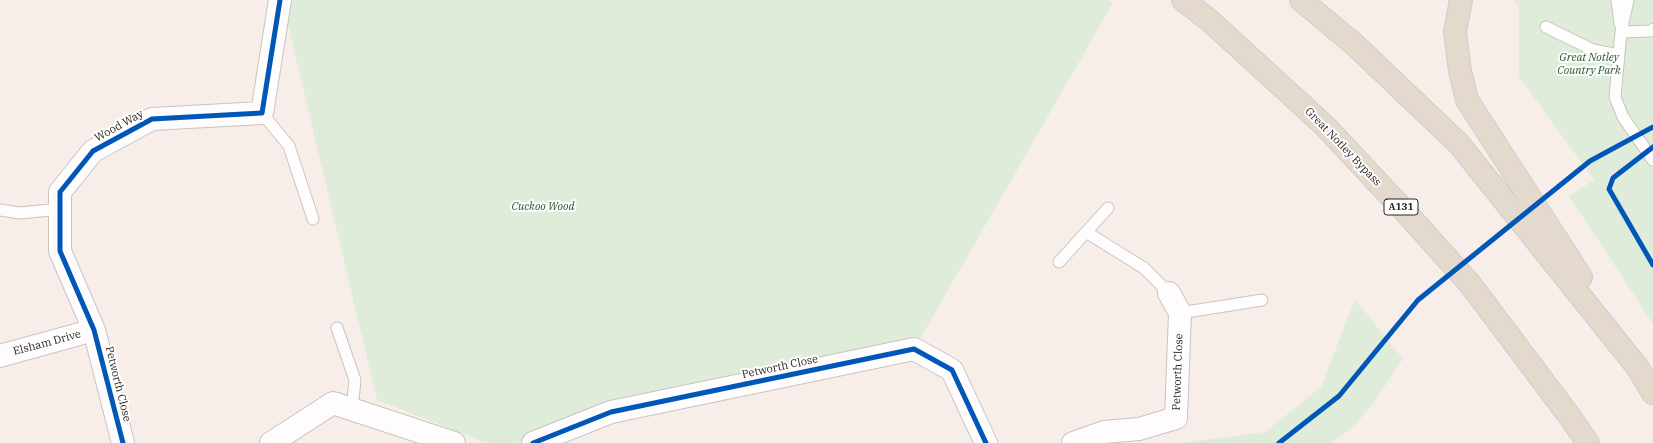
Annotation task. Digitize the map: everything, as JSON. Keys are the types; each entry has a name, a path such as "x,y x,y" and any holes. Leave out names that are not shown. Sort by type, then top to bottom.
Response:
{"highway":[{"name":"Great Notley Bypass","path":"1183,0 1209,20 1325,126 1410,217 1470,284 1588,443"},
{"path":"1301,0 1355,45 1459,144 1638,368"},
{"path":"1462,0 1455,32 1460,71 1467,100 1529,194 1653,393"}],"street":[{"path":"262,114 280,0"},
{"name":"Wood Way","path":"94,330 60,251 60,192 93,151 152,119 262,114"},
{"path":"1169,293 1180,313"},
{"name":"Petworth Close","path":"1072,443 1104,432 1139,429 1176,418 1180,313"},
{"name":"Elsham Drive","path":"0,356 94,330"},
{"name":"Petworth Close","path":"94,330 123,443"},
{"name":"Petworth Close","path":"532,443 612,412 914,348 952,370 986,443"},
{"path":"271,443 333,403 454,443"}],"lane":[{"path":"1617,0 1620,32 1615,97 1623,118 1653,160"},
{"path":"1620,32 1628,0"},
{"path":"1546,27 1593,50 1619,55"},
{"path":"1620,32 1651,31 1653,29"},
{"path":"262,114 289,146 313,219"},
{"path":"1059,262 1108,208"},
{"path":"0,210 20,213 60,209"},
{"path":"1086,232 1144,268 1169,293"},
{"path":"1180,313 1262,300"},
{"path":"337,328 355,380 352,409"}],"green space":[{"name":"Cuckoo Wood","path":"282,0 1108,0 1113,3 916,346 605,405 516,443 491,443 482,441 377,400"},
{"name":"Great Notley Country Park","path":"1513,0 1653,0 1653,324 1569,196 1594,180 1519,77 1519,6"},
{"path":"1355,299 1403,359 1371,406 1342,436 1330,443 1180,443 1265,432 1321,387"}],"cycle path":[{"path":"123,443 94,330 60,251 60,192 93,151 152,119 262,113 280,0"},
{"path":"1279,443 1339,396 1418,300 1590,161 1653,127"},
{"path":"1653,147 1613,178 1609,189 1653,265"},
{"path":"533,443 611,412 914,349 952,370 986,443"}]}
